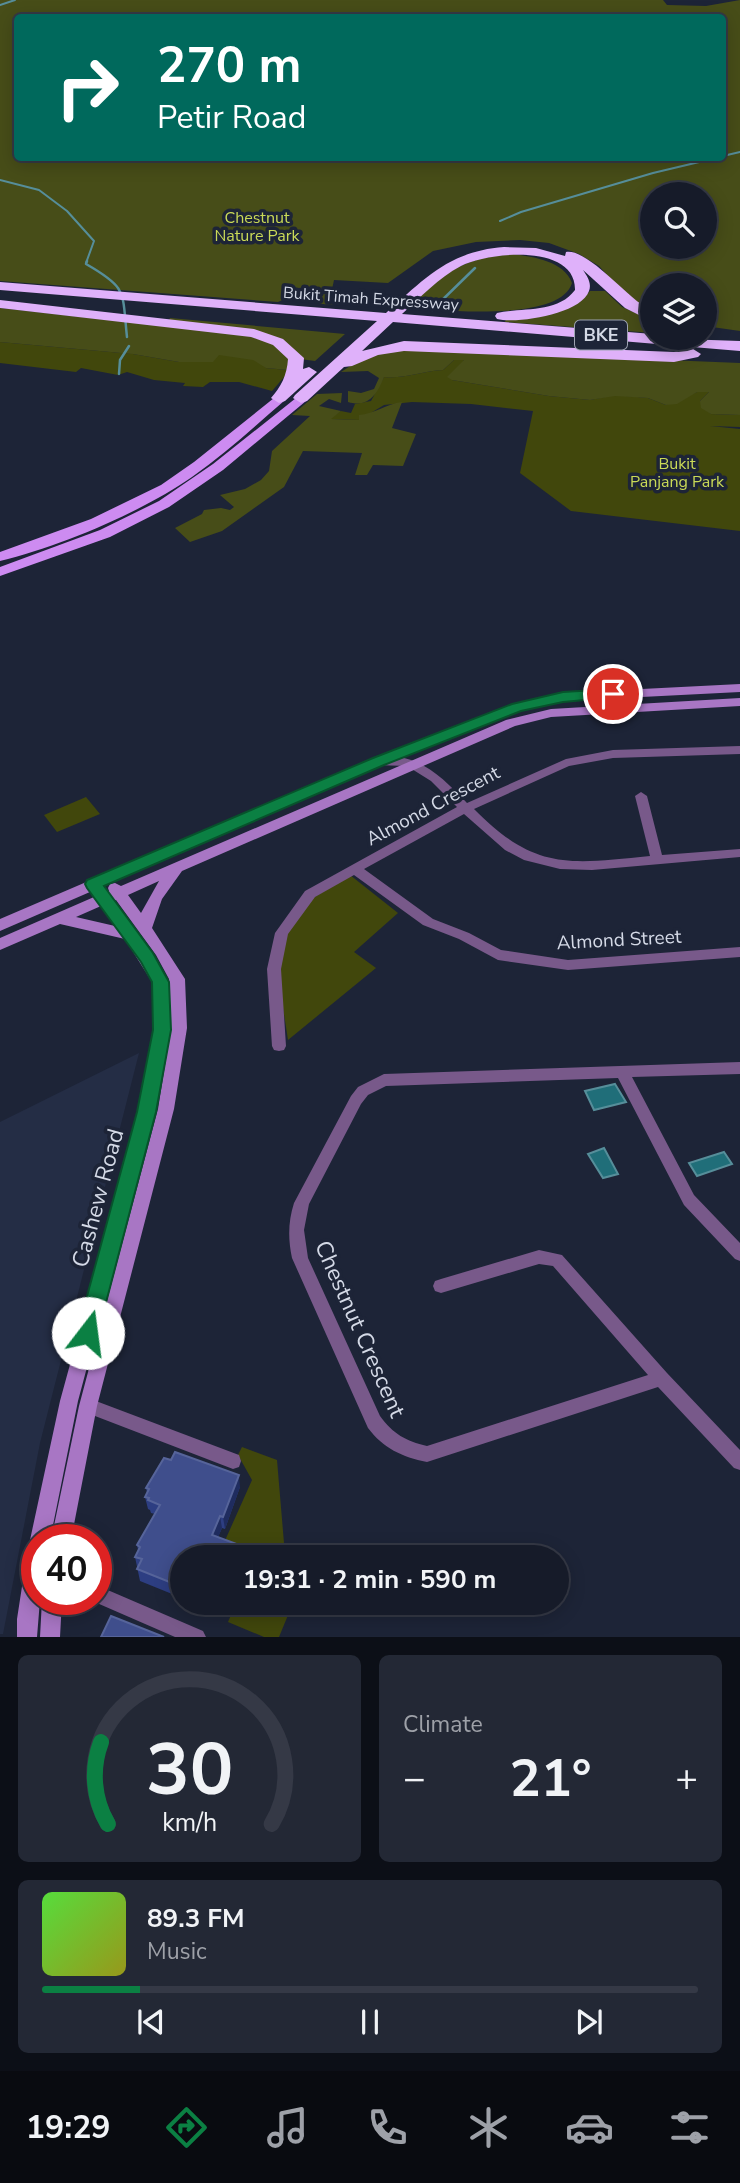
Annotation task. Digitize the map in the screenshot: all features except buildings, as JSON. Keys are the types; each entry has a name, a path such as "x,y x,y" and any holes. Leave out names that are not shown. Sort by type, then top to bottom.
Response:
{"highway":[{"path":"301,398 428,268 457,252 488,244 527,244 574,256 592,268 628,305 640,311"},
{"path":"279,398 340,359 439,273 455,263 478,255 511,250 540,253 564,261 576,269 583,280 582,289 576,299 543,313 466,320"},
{"name":"Bukit Timah Expressway","path":"0,286 23,298"},
{"name":"Bukit Timah Expressway","path":"0,298 740,358"},
{"path":"0,304 23,298 155,310 254,333 278,342 296,358 295,373 279,398"},
{"name":"Bukit Timah Expressway","path":"155,310 335,312 466,320 740,346"},
{"path":"717,332 740,335"},
{"path":"340,359 404,346 674,357 693,354"}],"main road":[{"path":"0,557 92,524 145,499 186,475 279,398"},
{"path":"0,572 95,538 162,505 239,450 301,398"},
{"path":"0,925 233,823 517,707 563,697 740,688"},
{"path":"698,690 708,691 713,696 705,704"},
{"path":"0,944 511,723 551,713 740,702"},
{"path":"233,823 230,834 242,839"},
{"path":"59,919 138,932 159,890 181,866"},
{"name":"Cashew Road","path":"108,878 112,897"},
{"name":"Cashew Road","path":"64,1524 88,1406 166,1109 179,1028 177,979 112,897 93,884"},
{"name":"Cashew Road","path":"43,1524 69,1401 147,1112 162,1030 160,982 138,932"},
{"path":"27,1637 30,1615"},
{"path":"50,1637 51,1615"}],"street":[{"path":"413,764 415,753 424,743"},
{"name":"Almond Crescent","path":"279,1046 274,969 282,933 310,894 464,808 566,763 594,756 740,753"},
{"path":"378,762 398,760 426,771 511,849 538,860 571,867 740,853"},
{"path":"641,796 657,860"},
{"name":"Almond Street","path":"356,870 428,922 464,936 498,955 568,965 740,952"},
{"name":"Chestnut Crescent","path":"661,1378 427,1454 405,1450 386,1439 374,1422 300,1258 295,1240 296,1221 302,1203 356,1100 372,1084 396,1078 740,1068"},
{"path":"622,1072 689,1200 740,1254"},
{"path":"441,1286 539,1257 551,1257 562,1264 661,1378 740,1462"},
{"path":"88,1406 233,1461"},
{"path":"112,1601 197,1637"}],"shaded area":[{"path":"139,1053 40,1443 24,1524 21,1524 21,1541 3,1634 0,1634 0,1122"},
{"path":"615,1084 626,1102 594,1110 585,1091"},
{"path":"604,1148 618,1174 603,1178 588,1154"},
{"path":"724,1152 732,1164 697,1176 689,1163"}],"green space":[{"name":"Chestnut Nature Park","path":"0,0 663,0 667,5 706,6 740,0 740,331 717,328 717,273 640,273 640,304 627,297 599,266 579,254 549,243 520,240 476,242 433,251 388,283 334,280 331,294 354,296 340,303 316,303 293,295 278,302 0,281"},
{"path":"513,254 555,265 572,283 563,296 546,304 523,309 470,312 406,308 442,277 465,264"},
{"path":"590,291 605,291 622,307 640,315 640,332 505,322 506,319 563,309 582,299"},
{"path":"0,308 245,335 272,343 288,357 288,370 266,368 253,360 219,355 213,362 179,362 133,354 0,342"},
{"path":"169,320 345,334 315,361 300,359 287,343"},
{"path":"245,335 266,368 288,370 272,391 239,382 210,382 203,387 183,386 185,383 154,380 127,372 118,375 81,368 76,372 0,363 0,342 133,354 179,362 213,362 0,340"},
{"path":"399,349 740,363 740,415 711,414 701,408 700,401 709,392 697,392 677,404 666,405 648,398 615,396 590,400 549,396 447,377 464,360 454,360 443,370 384,377 371,398 361,403 348,402 348,391 361,393 374,389 379,378 368,371 341,372 364,357"},
{"name":"Bukit Panjang Park","path":"454,360 464,360 452,380 549,396 590,400 615,395 648,398 666,405 697,392 709,392 700,401 711,414 740,415 740,427 710,426 740,429 740,531 571,511 520,473 533,411 471,404 412,402 384,405 359,420 329,419 341,411 351,413 355,404 371,401 384,377 443,370"},
{"path":"342,393 341,403 329,399 319,406 341,411 331,419 359,420 359,415 402,402 392,428 416,434 403,466 373,465 367,475 355,475 362,453 303,451 284,487 222,531 190,542 175,528 202,514 204,510 230,510 234,507 220,495 245,489 261,480 269,471 272,451 310,416 292,415 317,394"},
{"path":"86,797 100,814 57,832 44,815"},
{"path":"350,875 398,913 354,952 376,968 288,1040 277,969 282,939 305,903"},
{"path":"242,1447 277,1460 284,1543 287,1545 223,1545 252,1480 238,1455"},
{"path":"231,1615 288,1615 279,1637 264,1637 228,1622"}],"waterway":[{"path":"0,5 15,0"},
{"path":"726,155 740,152"},
{"path":"500,221 521,212 653,173 703,161"},
{"path":"0,180 39,190 67,211 94,241 86,263"},
{"path":"87,261 86,264 109,279 120,292 127,337"},
{"path":"432,310 475,268"},
{"path":"119,374 120,360 129,346"}],"route":[{"path":"88,1333 147,1112 162,1030 160,982 147,958 93,884 378,762 517,707 563,697 613,694"}]}
